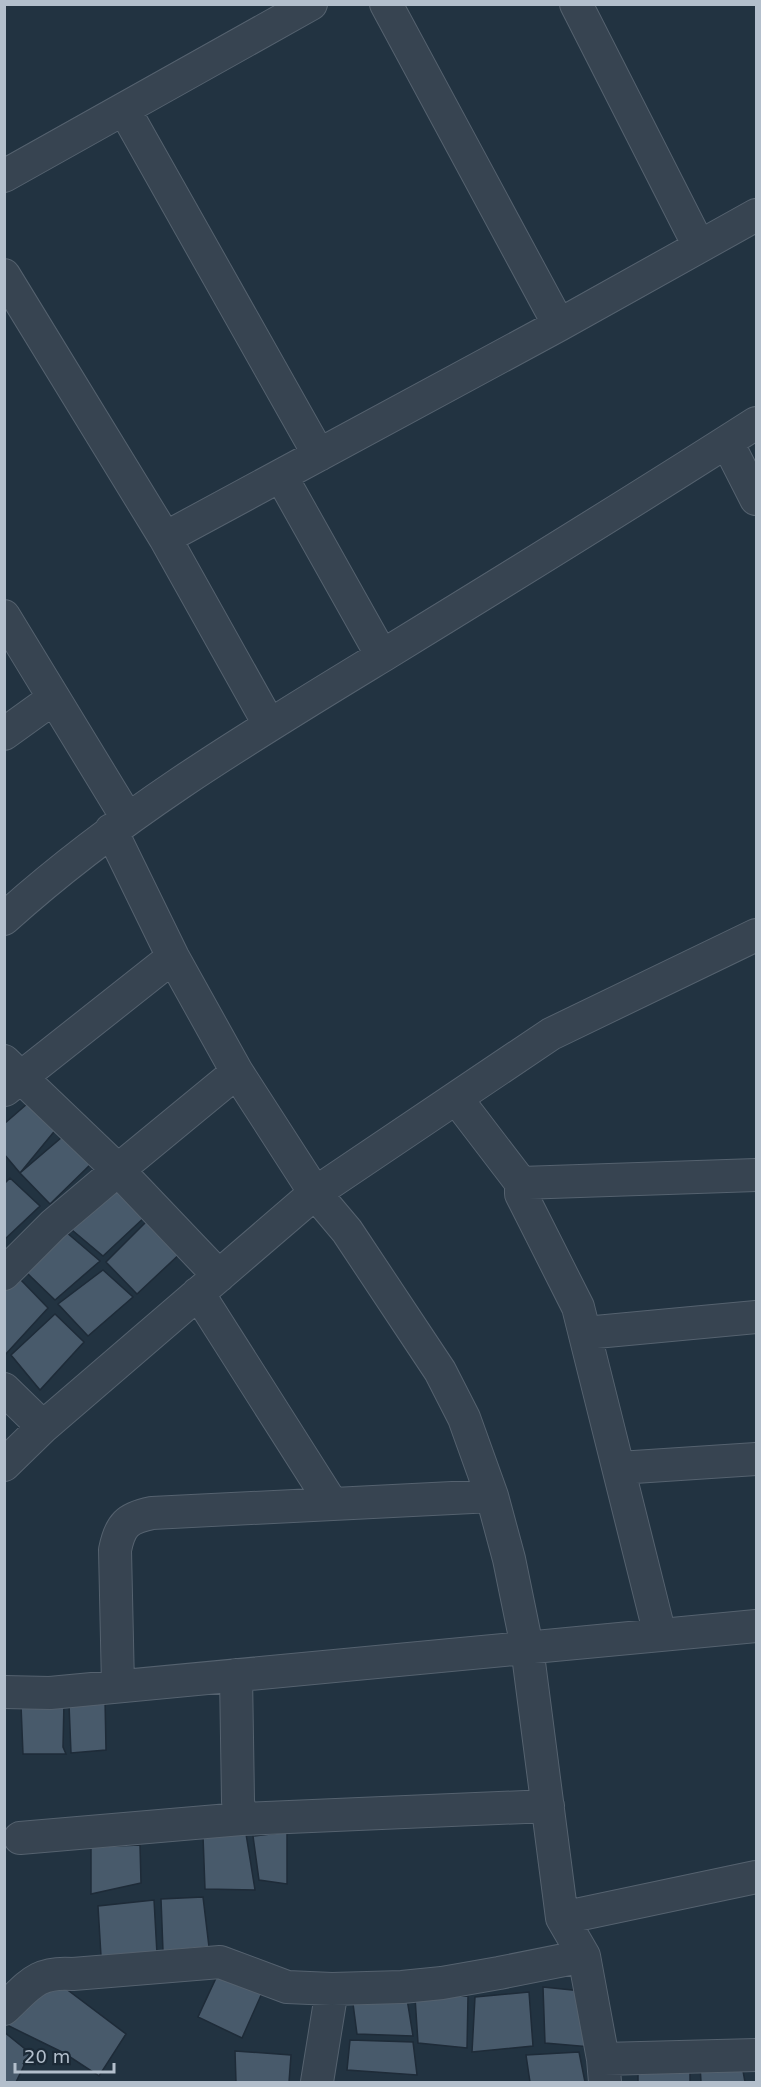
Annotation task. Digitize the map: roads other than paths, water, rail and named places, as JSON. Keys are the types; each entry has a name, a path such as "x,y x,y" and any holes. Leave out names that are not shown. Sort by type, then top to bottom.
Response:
{"street":[{"path":"4,176 311,4"},
{"path":"386,4 559,325"},
{"path":"576,4 699,246"},
{"path":"124,109 319,455"},
{"path":"165,538 559,325 756,215"},
{"path":"4,275 165,538 269,724"},
{"path":"4,919 119,824 269,724 603,521 756,423"},
{"path":"727,442 756,499"},
{"path":"281,476 382,656"},
{"path":"4,616 54,698 119,824 173,957 237,1072 315,1193 347,1231 440,1371 464,1418 492,1496 509,1558 527,1647 562,1918 584,1956 604,2071 756,2055"},
{"path":"4,734 54,698"},
{"path":"4,1465 43,1427 315,1193 551,1034 756,935"},
{"path":"173,957 10,1076 118,1170 208,1284 332,1504"},
{"path":"4,1274 54,1225 237,1072"},
{"path":"456,1098 521,1183 521,1194 578,1306 660,1635"},
{"path":"521,1183 756,1175"},
{"path":"585,1333 756,1317"},
{"path":"4,1389 43,1427"},
{"path":"618,1468 756,1459"},
{"path":"118,1686 116,1550 118,1535 125,1524 136,1516 152,1513 492,1496"},
{"path":"4,1692 50,1693 756,1626"},
{"path":"236,1675 238,1801 241,1819"},
{"path":"20,1838 241,1819 548,1806"},
{"path":"562,1918 756,1877"},
{"path":"4,2010 33,1982 48,1975 220,1962 287,1987 332,1989 402,1987 442,1983 584,1956"},
{"path":"317,2082 332,1989"}]}
